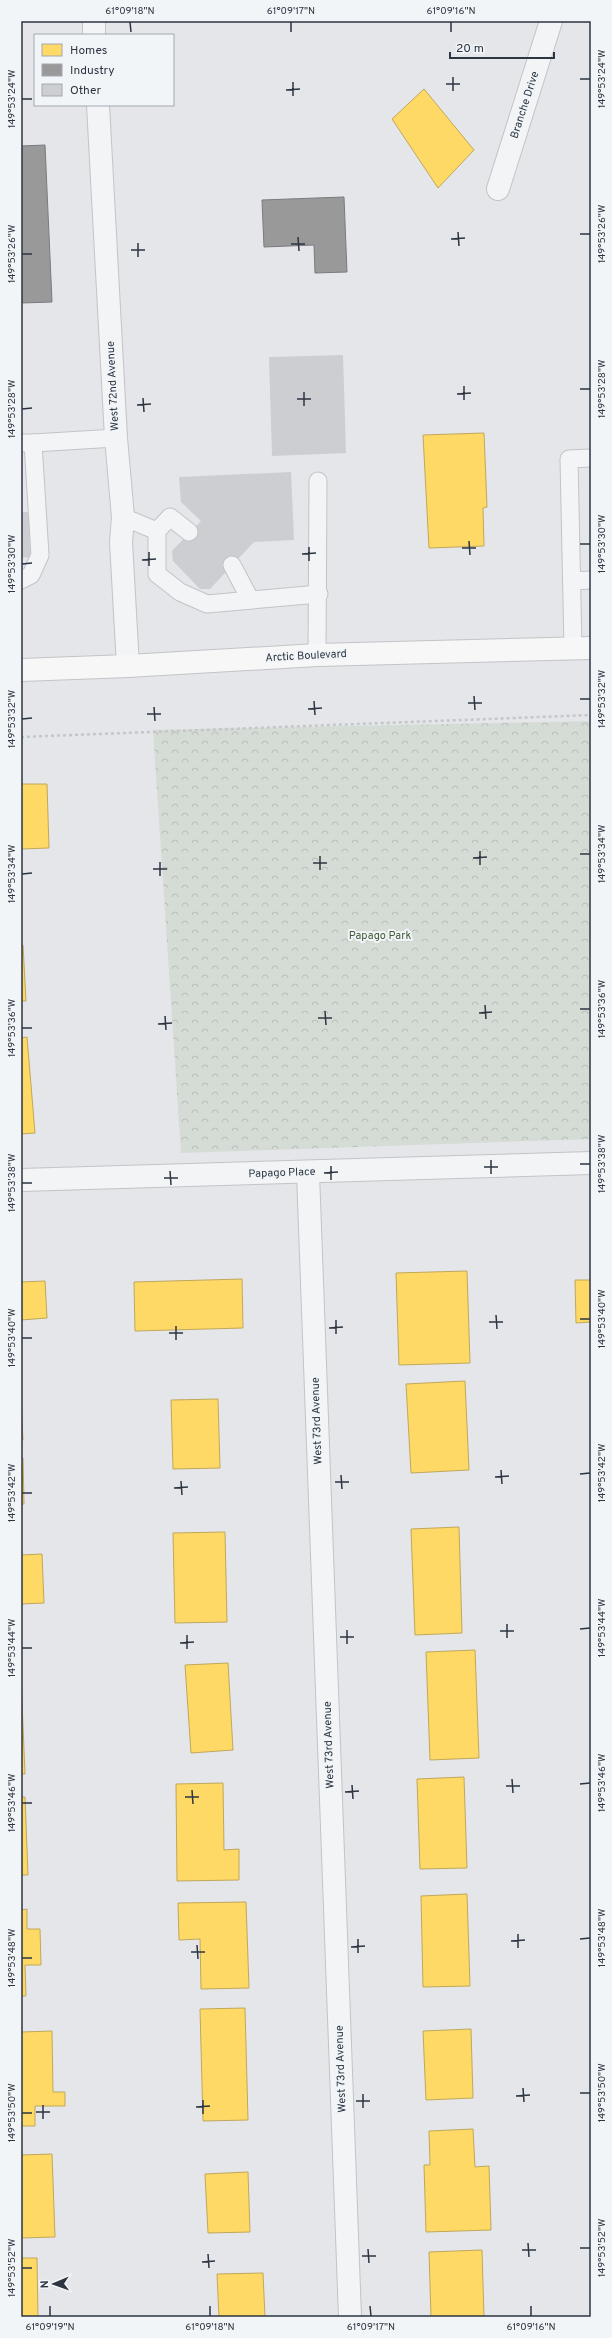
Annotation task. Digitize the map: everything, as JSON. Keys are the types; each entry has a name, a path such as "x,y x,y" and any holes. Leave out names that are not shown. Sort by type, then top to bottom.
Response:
{"main road":[{"name":"Arctic Boulevard","path":"21,670 128,666 317,655 582,648"}],"street":[{"path":"94,21 94,34"},
{"name":"Branche Drive","path":"498,189 551,21"},
{"name":"West 72nd Avenue","path":"98,106 116,438 123,517 121,542 128,666"},
{"name":"Papago Place","path":"21,1180 308,1173 591,1163"},
{"name":"West 73rd Avenue","path":"308,1173 350,2317"}],"lane":[{"path":"21,580 31,575 40,555 27,443 116,438"},
{"path":"582,648 572,581 569,459 591,458"},
{"path":"317,655 319,594 318,481"},
{"path":"123,517 157,532"},
{"path":"188,532 170,517 157,532 157,574 180,592 207,604 319,594"},
{"path":"232,565 250,599"},
{"path":"572,581 591,580"}],"path":[{"path":"21,737 591,715"}],"green space":[{"name":"Papago Park","path":"591,721 591,1139 181,1153 153,730"}],"building: Homes":[{"path":"424,89 474,150 438,188 392,119"},
{"path":"484,433 487,507 483,508 484,546 429,548 423,435"},
{"path":"21,784 47,784 49,848 21,849"},
{"path":"21,945 23,945 26,1001 21,1001"},
{"path":"27,1037 35,1133 21,1134 21,1038"},
{"path":"467,1271 470,1363 399,1365 396,1273"},
{"path":"242,1279 243,1328 135,1331 134,1282"},
{"path":"575,1280 591,1280 591,1322 576,1323"},
{"path":"45,1281 47,1318 21,1320 21,1282"},
{"path":"465,1381 469,1470 411,1473 406,1384"},
{"path":"218,1399 220,1468 173,1469 171,1400"},
{"path":"21,1404 23,1440 21,1440"},
{"path":"21,1458 23,1458 24,1504 21,1504"},
{"path":"459,1527 462,1633 415,1635 411,1529"},
{"path":"225,1532 227,1622 175,1623 173,1533"},
{"path":"42,1554 44,1603 21,1604 21,1555"},
{"path":"475,1650 479,1758 430,1760 426,1652"},
{"path":"228,1663 233,1750 191,1753 185,1665"},
{"path":"21,1678 25,1774 21,1774"},
{"path":"464,1777 467,1868 420,1869 417,1779"},
{"path":"223,1783 224,1850 239,1849 239,1880 177,1881 176,1784"},
{"path":"21,1797 25,1797 28,1875 21,1875"},
{"path":"467,1894 470,1986 423,1987 421,1896"},
{"path":"246,1902 249,1988 201,1989 200,1939 179,1940 178,1903"},
{"path":"27,1909 27,1929 40,1929 41,1965 25,1965 26,1996 21,1996 21,1910"},
{"path":"245,2008 248,2120 203,2121 200,2009"},
{"path":"471,2029 473,2098 426,2100 423,2031"},
{"path":"52,2031 53,2092 65,2092 65,2106 35,2106 35,2126 21,2126 21,2032"},
{"path":"473,2129 475,2167 489,2166 491,2230 426,2232 424,2165 430,2165 429,2131"},
{"path":"52,2154 55,2237 21,2238 21,2155"},
{"path":"248,2172 250,2232 208,2233 205,2174"},
{"path":"482,2250 484,2317 431,2317 429,2252"},
{"path":"21,2258 37,2258 38,2317 21,2317"},
{"path":"263,2273 265,2317 219,2317 217,2274"}],"building: Industry":[{"path":"45,145 52,302 21,303 21,146"},
{"path":"344,197 347,272 315,273 314,245 264,247 262,200"}],"building: Other":[{"path":"343,355 346,453 272,456 269,357"},
{"path":"291,472 294,540 254,542 210,589 200,589 173,561 172,551 201,521 181,502 179,477"},
{"path":"21,512 29,512 30,557 21,558"}]}
